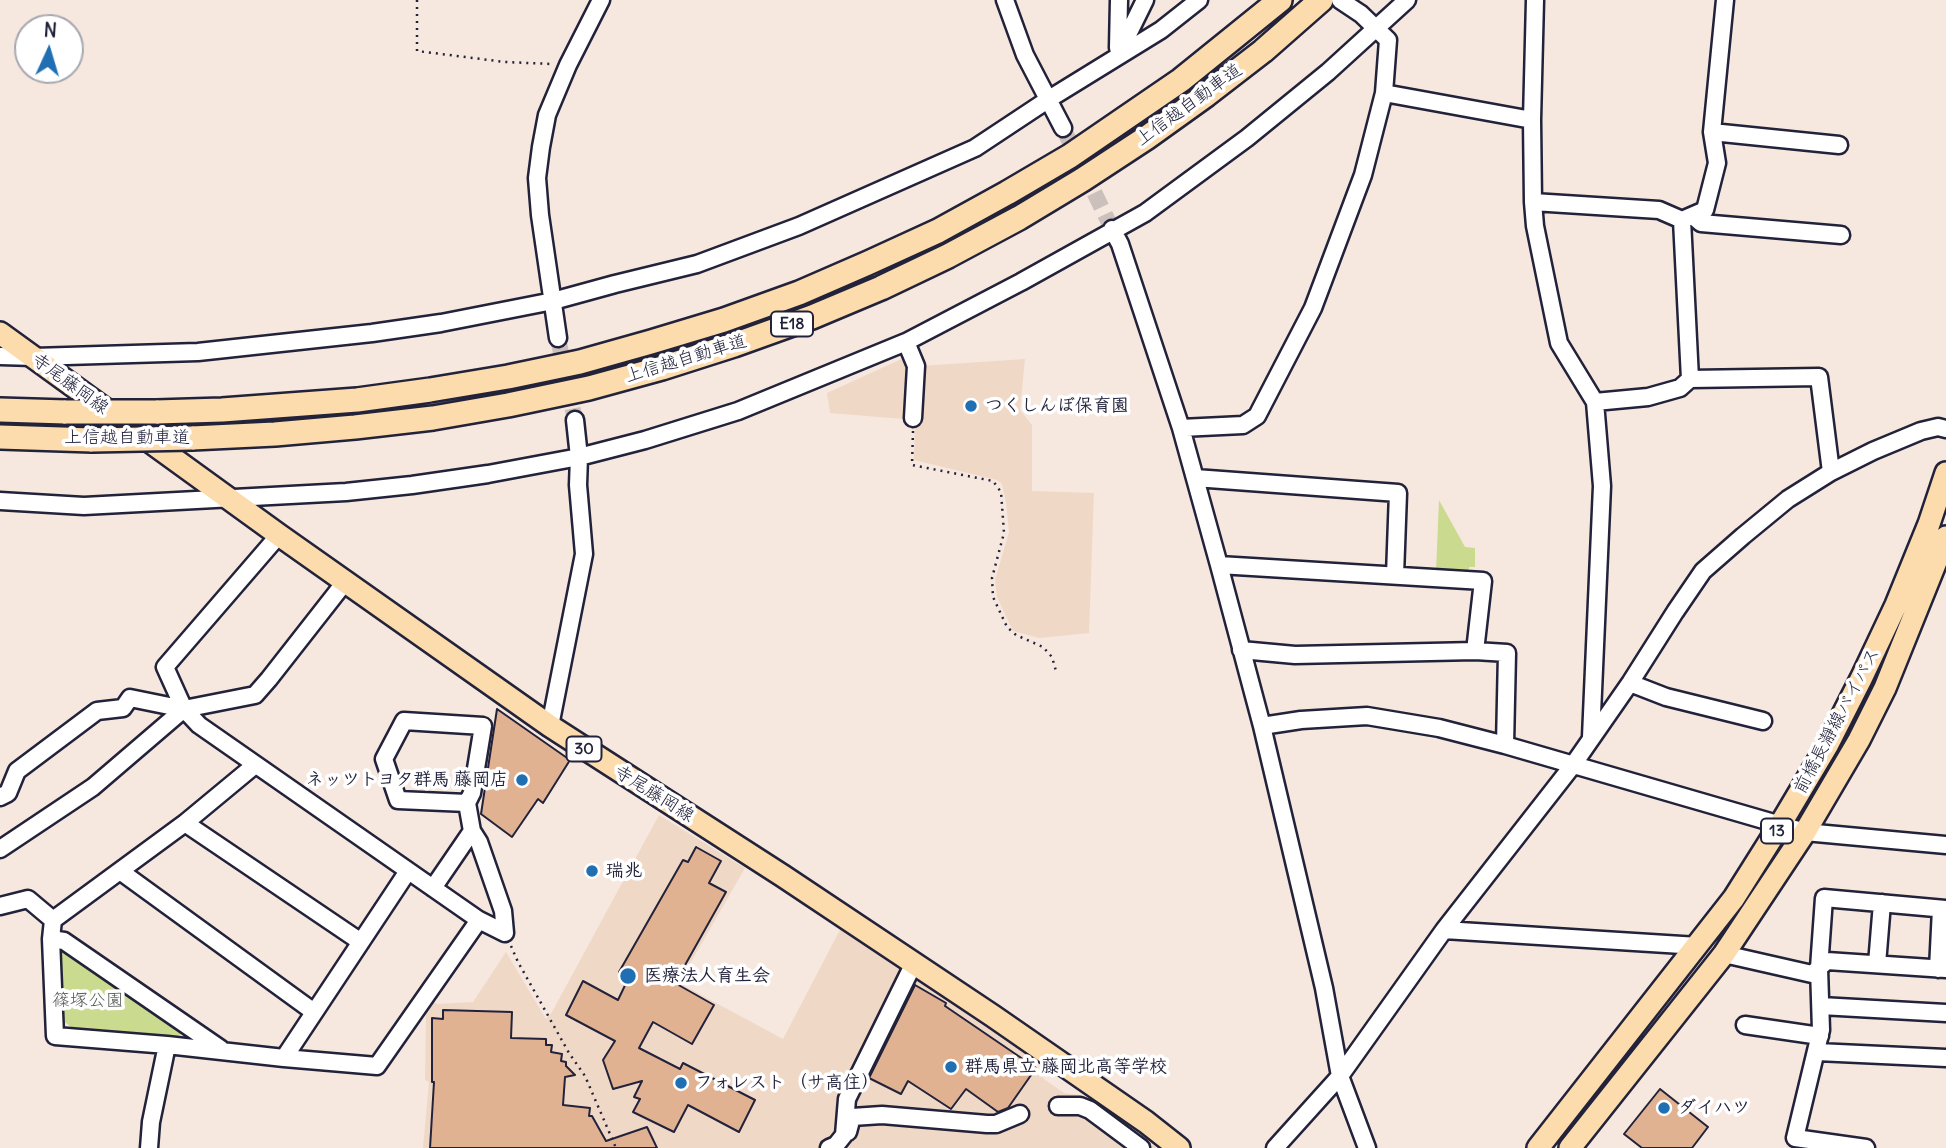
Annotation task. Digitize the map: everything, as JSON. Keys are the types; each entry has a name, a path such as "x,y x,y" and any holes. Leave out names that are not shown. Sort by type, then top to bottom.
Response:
{"highway":[{"name":"上信越自動車道","path":"0,410 156,412 357,400 508,377 580,362 724,320 868,263 1007,194 1070,156 1181,80 1280,0"},
{"name":"上信越自動車道","path":"0,437 92,440 192,438 275,434 433,418 589,388 734,345 881,288 1019,218 1146,138 1206,95 1263,51 1317,3"}],"main road":[{"name":"寺尾藤岡線","path":"0,332 278,535 550,726 783,876 993,1016 1146,1122 1179,1148"},
{"name":"前橋長瀞線バイパス","path":"1538,1148 1734,898 1780,825 1827,746 1867,667 1929,524 1946,473"},
{"name":"前橋長瀞線バイパス","path":"1570,1148 1724,954 1805,832 1859,740 1885,688 1946,537"}],"street":[{"path":"558,338 537,178 547,115 568,65 601,0"},
{"path":"1005,0 1025,55 1063,128"},
{"path":"1117,57 1119,0"},
{"path":"1117,57 1145,0"},
{"path":"0,356 211,351 372,333 441,323 553,301 697,264 799,226 975,148 1161,30 1199,0"},
{"path":"1181,428 1243,425 1257,415 1313,308 1363,175 1384,93 1388,40 1361,14 1340,0"},
{"path":"0,501 84,506 346,492 399,486 488,474 579,457 738,411 906,342 1144,213 1247,138 1377,29 1406,0"},
{"path":"1535,0 1532,120 1535,226 1559,343 1595,402 1602,486 1591,739"},
{"path":"1688,218 1705,210 1717,163 1712,132 1725,0"},
{"path":"1384,93 1532,120"},
{"path":"1712,132 1839,145"},
{"path":"1533,202 1660,210 1701,223 1841,235"},
{"path":"1688,218 1690,379"},
{"path":"1112,229 1120,244 1195,478 1262,726 1324,988 1340,1076 1367,1148"},
{"path":"906,342 916,366 913,418"},
{"path":"1595,402 1648,397 1680,388 1690,379 1819,377 1830,472"},
{"path":"550,726 584,554 575,420"},
{"path":"1275,1148 1340,1076 1444,930 1573,765 1703,571 1788,499 1830,472 1921,431 1938,427 1946,429"},
{"path":"1195,478 1398,494 1395,575"},
{"path":"278,535 165,667 184,709 199,725 255,765 479,920 505,933"},
{"path":"1219,565 1483,581 1475,651"},
{"path":"0,797 8,793 17,771 97,711 123,708 130,698 184,709 255,695 345,582"},
{"path":"1241,650 1296,655 1475,651 1507,653 1505,745"},
{"path":"1630,683 1666,697 1763,721"},
{"path":"0,849 93,787 184,709"},
{"path":"1262,726 1301,719 1367,716 1439,728 1805,832 1946,845"},
{"path":"467,803 398,800 384,759 404,721 483,726 472,793 467,803 472,831 479,842 503,911 505,933"},
{"path":"255,765 185,823 53,920 51,939 55,1036 377,1066 479,920"},
{"path":"185,823 361,942"},
{"path":"433,888 472,831"},
{"path":"120,870 314,1013"},
{"path":"284,1058 408,871"},
{"path":"1724,954 1812,974 1819,968 1827,961 1942,969 1944,909 1824,898 1819,968 1821,1006 1818,1044 1796,1138 1866,1148"},
{"path":"0,906 29,899 53,920"},
{"path":"1877,964 1882,903"},
{"path":"1444,930 1698,946"},
{"path":"51,939 64,941 225,1051"},
{"path":"829,1148 836,1145 844,1135 847,1099 914,963"},
{"path":"1821,1006 1946,1013"},
{"path":"1745,1025 1818,1044 1946,1058"},
{"path":"149,1148 151,1122 167,1045"},
{"path":"1058,1105 1080,1105 1090,1110 1141,1148"},
{"path":"843,1148 852,1117 882,1115 996,1124 1020,1114"}],"path":[{"path":"417,0 417,51 505,62 568,65"},
{"path":"913,418 912,465 993,481 1002,492 1004,533 992,578 993,597 1007,627 1016,635 1044,647 1052,657 1056,671"},
{"path":"505,933 569,1054 585,1076 616,1148"}],"shaded area":[{"path":"906,357 920,366 1025,359 1020,410 1032,425 1032,491 1094,493 1089,633 1039,638 1013,631 997,597 995,580 1009,532 1002,484 997,480 914,460 915,420 830,413 827,393"},
{"name":"医療法人育生会","path":"659,815 745,868 679,983 783,1039 842,926 908,968 835,1141 821,1148 423,1148 429,1082 425,1080 426,1016 421,1012 429,999 437,1004 473,1002 506,952 546,1019"},
{"name":"群馬県立 藤岡北高等学校","path":"913,972 1028,1054 1044,1079 1064,1093 1081,1095 1157,1148 835,1148 851,1098"}],"green space":[{"path":"1439,500 1465,547 1475,548 1475,567 1469,567 1468,574 1436,572"},
{"name":"篠塚公園","path":"62,950 183,1032 176,1039 71,1027 62,1020 58,957"}],"building":[{"name":"ネッツトヨタ群馬 藤岡店","path":"497,709 570,760 543,803 538,799 512,837 481,814"},
{"path":"696,847 721,861 709,883 726,892 675,983 714,1005 692,1044 653,1022 639,1048 680,1069 683,1063 755,1100 739,1132 688,1105 674,1132 633,1112 640,1099 634,1097 642,1081 613,1089 603,1060 615,1041 566,1015 583,981 618,1000 629,977 619,972 683,860 688,862"},
{"path":"915,985 946,1003 945,1006 1036,1068 1008,1108 998,1112 966,1089 951,1109 908,1081 901,1094 869,1078"},
{"path":"443,1010 512,1012 511,1038 546,1039 546,1045 552,1045 551,1052 562,1054 561,1061 566,1062 566,1066 575,1075 565,1077 563,1105 590,1108 589,1116 592,1116 606,1141 647,1127 657,1148 430,1148 434,1082 432,1018 443,1019"},
{"name":"ダイハツ","path":"1660,1089 1708,1127 1692,1148 1642,1148 1624,1134"}],"tunnel":[{"path":"1063,128 1112,229"},
{"path":"558,338 575,420"}],"place":[{"name":"つくしんぼ保育園","path":"971,406"},
{"name":"ネッツトヨタ群馬 藤岡店","path":"522,780"},
{"name":"瑞兆","path":"592,871"},
{"name":"医療法人育生会","path":"628,976"},
{"name":"群馬県立 藤岡北高等学校","path":"951,1067"},
{"name":"フォレスト （サ高住）","path":"681,1083"},
{"name":"ダイハツ","path":"1664,1108"}]}
